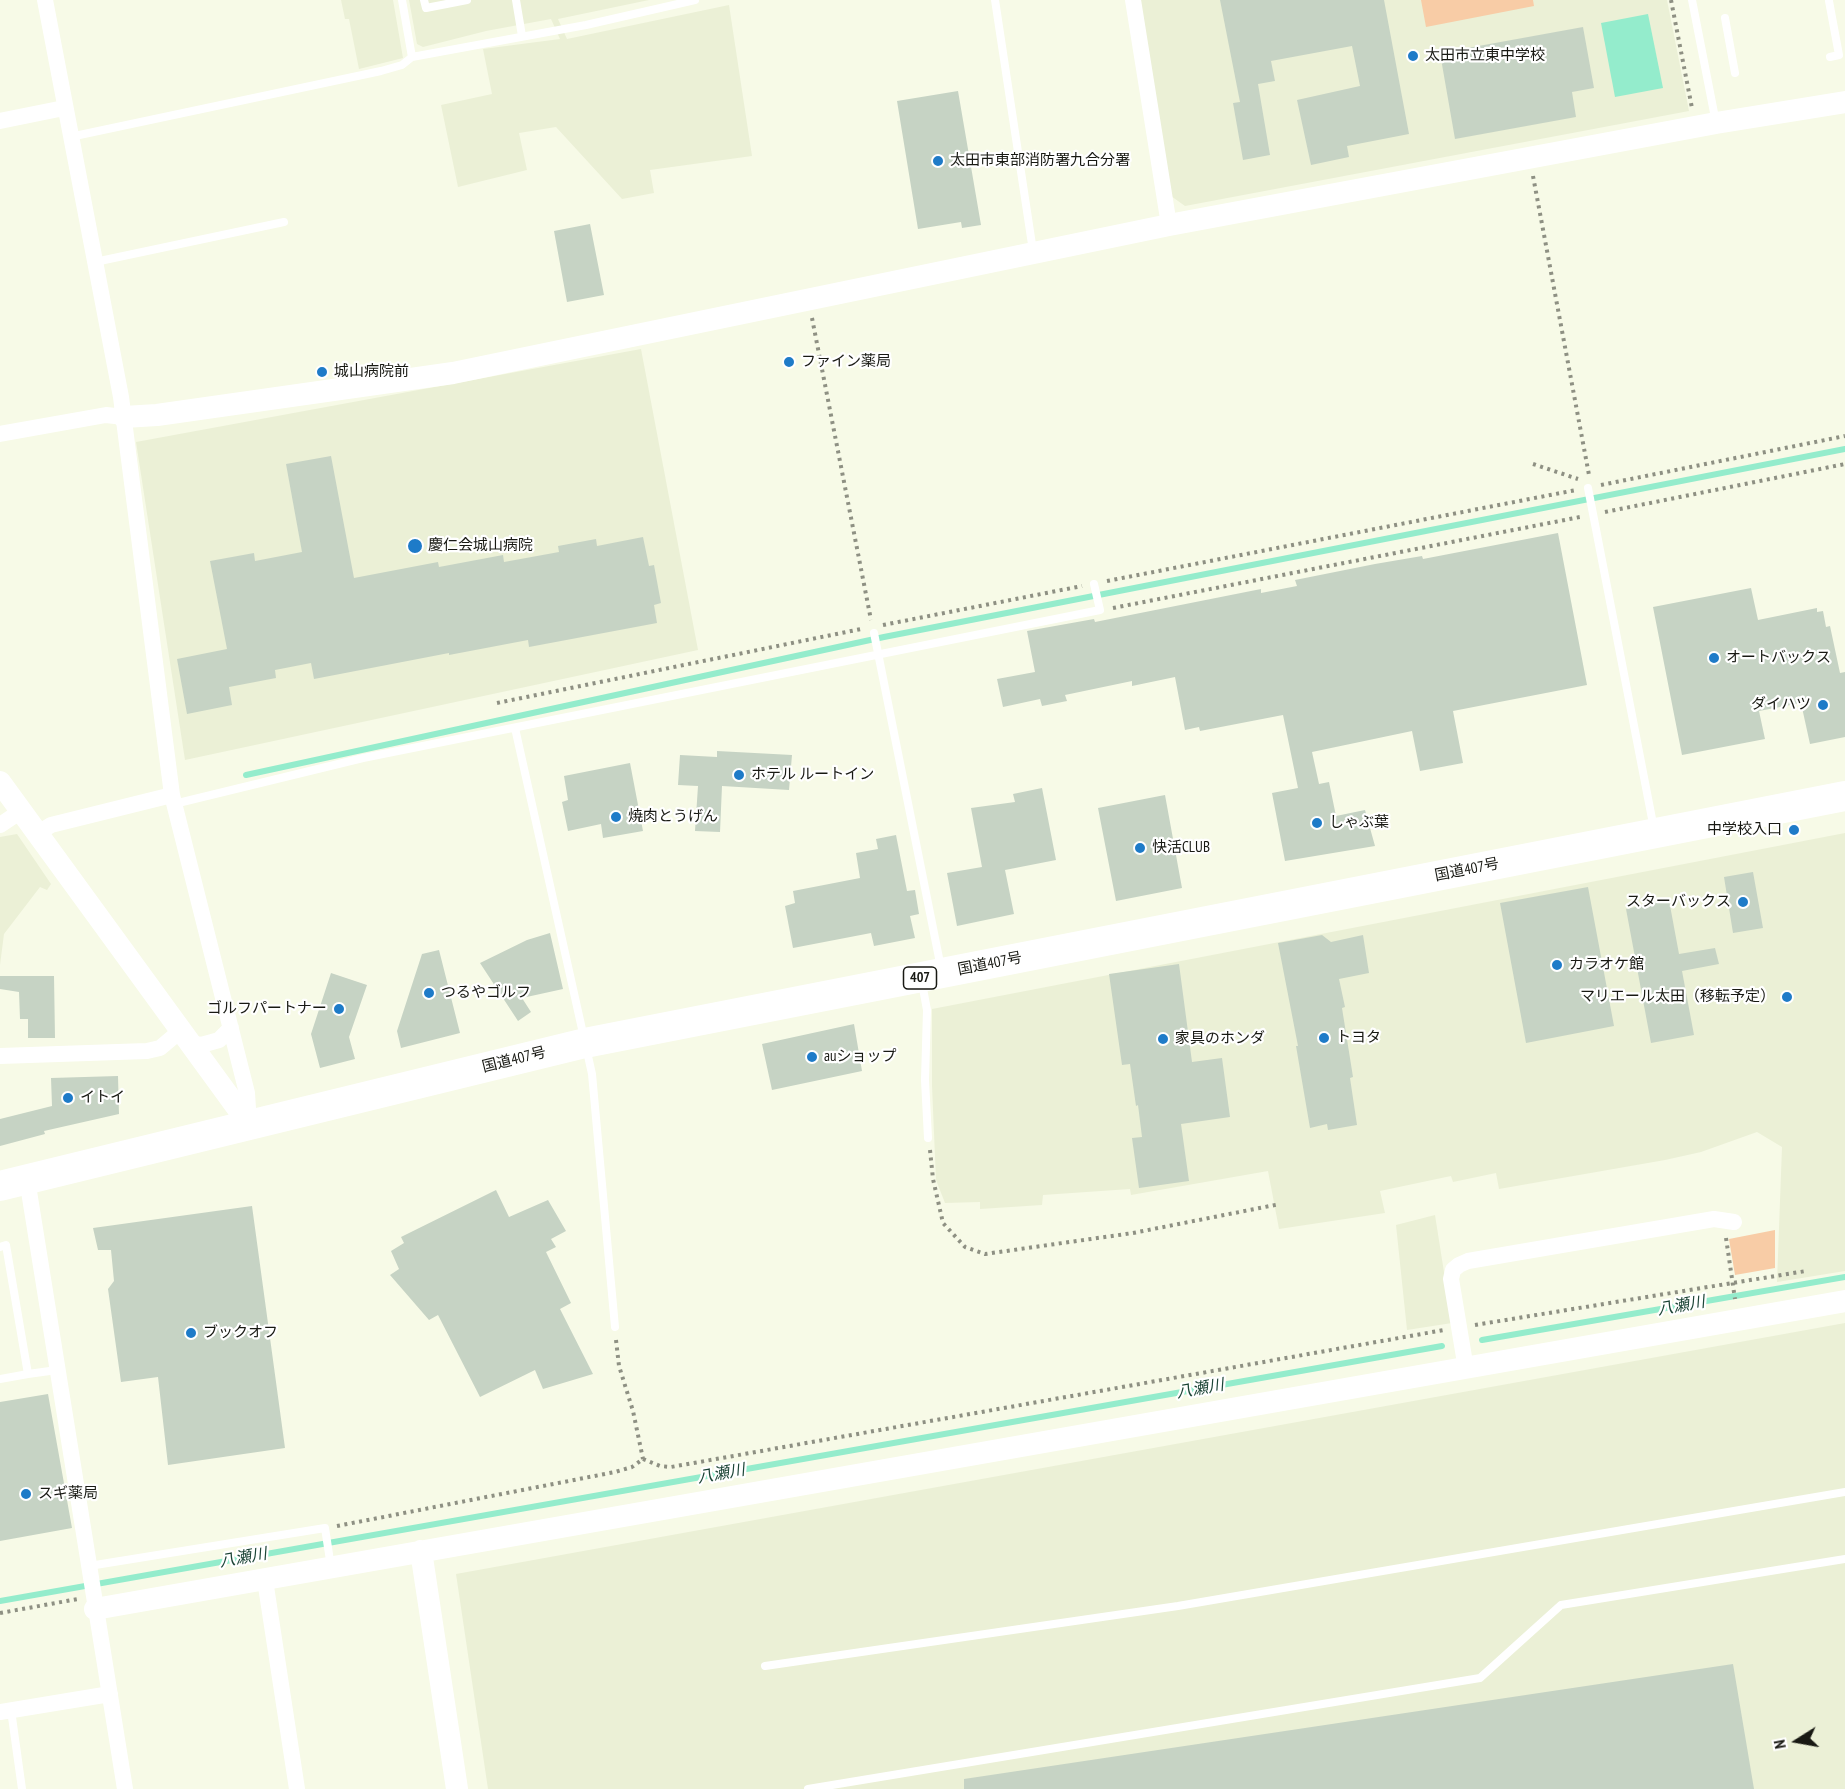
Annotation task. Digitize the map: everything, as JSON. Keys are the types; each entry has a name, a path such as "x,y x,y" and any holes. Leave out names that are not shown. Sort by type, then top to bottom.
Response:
{"highway":[{"name":"国道407号","path":"14,1183 585,1043 1845,796"}],"street":[{"path":"45,0 69,137 124,417 173,800 247,1093 249,1124"},
{"path":"1133,0 1169,225"},
{"path":"0,434 106,414 124,417 158,415 453,373 1169,225 1716,123 1845,102"},
{"path":"0,121 64,108"},
{"path":"0,782 183,1037 249,1124"},
{"path":"37,834 51,825 173,800"},
{"path":"0,825 21,812"},
{"path":"0,1056 147,1051 160,1048 183,1037 201,1044 212,1042 219,1040 231,1028"},
{"path":"14,1183 57,1370 125,1789"},
{"path":"1466,1369 1451,1279 1453,1270 1467,1261 1714,1219 1734,1222"},
{"path":"94,1601 265,1580 330,1561 421,1551 1845,1301"},
{"path":"421,1551 457,1789"},
{"path":"265,1580 297,1789"},
{"path":"5,1711 110,1694"}],"lane":[{"path":"402,0 412,57"},
{"path":"424,0 426,8 467,0"},
{"path":"516,0 522,36"},
{"path":"69,137 381,71 402,65 412,57 695,0"},
{"path":"995,0 1033,252"},
{"path":"1692,0 1716,123"},
{"path":"1829,2 1839,55 1830,57"},
{"path":"1725,18 1735,73"},
{"path":"94,262 284,222"},
{"path":"1588,490 1655,833"},
{"path":"173,800 877,651 1099,608 1095,586"},
{"path":"873,630 932,976 927,1010 925,1080 928,1138"},
{"path":"515,728 592,1074 615,1327"},
{"path":"0,1247 6,1245 28,1374"},
{"path":"0,1378 57,1370"},
{"path":"765,1666 1178,1606 1845,1492"},
{"path":"90,1571 325,1530 330,1561"},
{"path":"808,1789 1480,1678 1561,1605 1845,1559"},
{"path":"5,1711 22,1789"}],"path":[{"path":"1671,0 1692,115"},
{"path":"1531,173 1534,179 1586,457 1590,481 1588,490"},
{"path":"808,300 873,630"},
{"path":"497,703 1588,490 1845,436"},
{"path":"1533,464 1582,481 1588,490"},
{"path":"1099,608 1592,511 1845,464"},
{"path":"928,1138 933,1179 943,1223 965,1247 984,1254 1133,1233 1280,1204"},
{"path":"1726,1238 1736,1303"},
{"path":"643,1459 660,1466 671,1467 1458,1328 1806,1271"},
{"path":"615,1327 619,1366 633,1411 643,1459"},
{"path":"325,1530 615,1472 632,1467 643,1459"},
{"path":"0,1613 94,1601"}],"shaded area":[{"path":"341,0 393,0 403,58 359,69 349,19 345,19"},
{"path":"409,0 649,0 558,19 567,39 729,5 752,156 650,170 654,193 622,199 556,127 519,133 527,170 458,187 441,105 492,94 483,49 560,39 551,19 486,31 423,47 417,44"},
{"name":"太田市立東中学校","path":"1140,0 1667,0 1689,111 1185,206 1171,196"},
{"path":"1421,0 1533,0 1534,6 1426,27"},
{"path":"1648,14 1663,88 1615,97 1601,23"},
{"name":"慶仁会城山病院","path":"641,349 698,650 185,760 136,442"},
{"path":"1845,833 1845,1271 1777,1282 1782,1147 1757,1132 1701,1152 1665,1160 1499,1189 1496,1173 1453,1182 1451,1176 1380,1191 1385,1213 1279,1229 1268,1171 1131,1195 1130,1189 1043,1195 1042,1205 980,1209 980,1202 945,1203 936,1180 932,1086 932,1009"},
{"path":"17,834 51,884 47,890 40,887 4,934 0,965 0,837"},
{"path":"1435,1215 1452,1323 1407,1330 1396,1225"},
{"path":"1775,1230 1775,1268 1735,1275 1729,1239"},
{"path":"1845,1323 1845,1789 488,1789 456,1574"}],"building":[{"path":"1220,0 1384,0 1409,134 1347,146 1349,157 1311,165 1297,100 1360,86 1352,46 1271,61 1275,81 1258,84 1270,155 1243,160 1233,103 1240,102"},
{"path":"1583,27 1594,88 1572,92 1576,117 1455,139 1440,53"},
{"name":"太田市東部消防署九合分署","path":"958,91 981,225 962,228 961,222 918,229 897,101"},
{"path":"590,224 604,295 567,302 554,231"},
{"path":"331,456 354,578 438,562 439,567 503,555 504,562 559,552 558,546 596,539 597,546 643,537 649,566 654,565 661,603 654,605 657,623 529,647 528,640 314,679 311,663 275,670 276,678 229,687 232,705 187,714 177,659 227,649 210,561 254,553 255,561 302,552 286,464"},
{"path":"1558,533 1587,685 1453,711 1463,763 1420,771 1412,731 1312,752 1319,784 1329,782 1336,816 1365,810 1375,846 1285,861 1272,793 1298,788 1283,715 1200,731 1199,727 1185,730 1175,677 1132,686 1132,681 1065,695 1067,701 1042,706 1040,699 1003,707 997,679 1035,672 1027,631 1094,619 1095,622 1261,589 1261,593 1297,586 1295,580 1422,556 1423,559"},
{"name":"オートバックス","path":"1751,588 1758,620 1817,608 1817,612 1823,611 1826,627 1830,626 1840,673 1845,672 1845,737 1810,744 1801,703 1759,711 1765,739 1682,755 1653,607"},
{"path":"717,751 792,755 789,790 722,786 720,832 695,831 698,786 678,785 680,755 717,757"},
{"path":"630,763 643,831 603,838 601,824 568,831 562,802 568,800 564,776"},
{"path":"1042,788 1056,860 1005,870 1014,914 957,926 947,873 982,867 971,808 1015,802 1013,794"},
{"name":"快活CLUB","path":"1165,795 1182,888 1116,901 1098,808"},
{"path":"896,835 907,891 915,890 919,914 910,916 915,938 874,946 871,933 793,948 785,906 795,903 793,891 860,878 856,853 878,849 876,839"},
{"name":"スターバックス","path":"1753,872 1763,928 1733,933 1724,877"},
{"name":"カラオケ館","path":"1588,887 1614,1026 1526,1043 1500,903"},
{"path":"1669,900 1679,954 1715,948 1719,964 1682,971 1694,1035 1651,1043 1626,909"},
{"path":"550,933 563,989 522,998 531,1012 518,1021 480,963 527,940"},
{"name":"トヨタ","path":"1322,935 1331,942 1363,935 1369,973 1339,979 1345,1007 1342,1008 1353,1077 1350,1078 1357,1125 1328,1130 1327,1124 1310,1128 1296,1046 1298,1046 1278,943"},
{"name":"つるやゴルフ","path":"439,950 460,1033 401,1048 397,1031 422,954"},
{"path":"1179,964 1192,1062 1222,1058 1230,1117 1181,1124 1189,1181 1139,1188 1132,1138 1142,1137 1138,1105 1136,1106 1130,1064 1122,1065 1109,974"},
{"name":"ゴルフパートナー","path":"331,973 367,985 349,1037 355,1059 320,1068 311,1034"},
{"path":"0,976 54,976 55,1038 28,1038 28,1019 20,1019 19,992 0,989"},
{"name":"auショップ","path":"854,1024 862,1071 772,1090 762,1044"},
{"path":"118,1076 119,1114 44,1131 45,1134 0,1146 0,1119 52,1106 51,1078"},
{"path":"496,1190 509,1217 548,1200 566,1231 551,1239 556,1247 546,1252 571,1303 560,1309 593,1374 543,1389 535,1370 480,1397 438,1315 429,1320 390,1275 399,1269 391,1251 404,1243 401,1237"},
{"name":"ブックオフ","path":"252,1206 285,1448 168,1465 158,1377 121,1382 108,1289 114,1281 111,1250 98,1250 93,1228"},
{"path":"48,1394 72,1528 0,1541 0,1402"},
{"path":"1733,1664 1754,1789 964,1789 964,1779"}],"waterway":[{"path":"246,775 884,637 1845,449"},
{"name":"八瀬川","path":"1482,1340 1845,1277"},
{"name":"八瀬川","path":"0,1601 1442,1346"}],"place":[{"name":"太田市立東中学校","path":"1413,56"},
{"name":"太田市東部消防署九合分署","path":"938,161"},
{"name":"ファイン薬局","path":"789,362"},
{"name":"城山病院前","path":"322,372"},
{"name":"慶仁会城山病院","path":"415,546"},
{"name":"オートバックス","path":"1714,658"},
{"name":"ダイハツ","path":"1823,705"},
{"name":"ホテル ルートイン","path":"739,775"},
{"name":"焼肉とうげん","path":"616,817"},
{"name":"しゃぶ葉","path":"1317,823"},
{"name":"中学校入口","path":"1794,830"},
{"name":"快活CLUB","path":"1140,848"},
{"name":"スターバックス","path":"1743,902"},
{"name":"カラオケ館","path":"1557,965"},
{"name":"つるやゴルフ","path":"429,993"},
{"name":"マリエール太田（移転予定）","path":"1787,997"},
{"name":"ゴルフパートナー","path":"339,1009"},
{"name":"トヨタ","path":"1324,1038"},
{"name":"家具のホンダ","path":"1163,1039"},
{"name":"auショップ","path":"812,1057"},
{"name":"イトイ","path":"68,1098"},
{"name":"ブックオフ","path":"191,1333"},
{"name":"スギ薬局","path":"26,1494"}]}
